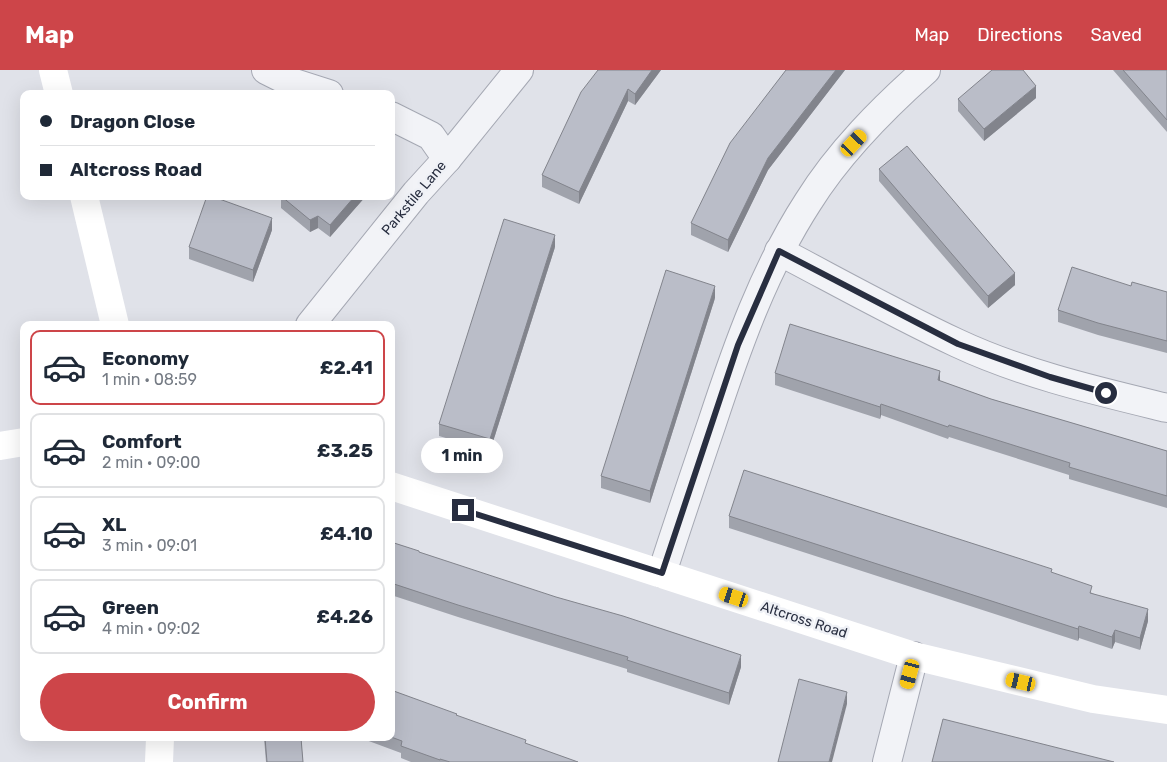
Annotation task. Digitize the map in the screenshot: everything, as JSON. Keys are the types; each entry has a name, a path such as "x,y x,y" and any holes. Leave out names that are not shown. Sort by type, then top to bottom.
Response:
{"street":[{"path":"53,70 58,90"},
{"path":"266,70 288,82 315,90"},
{"name":"Parkstile Lane","path":"313,321 518,70"},
{"path":"662,573 738,345 779,251 808,201 842,155 897,95 926,70"},
{"path":"395,118 431,136 447,159"},
{"path":"85,200 114,321"},
{"path":"779,251 958,344 1050,377 1167,408"},
{"path":"0,446 20,443"},
{"name":"Altcross Road","path":"395,487 914,656 1092,699 1167,710"},
{"path":"887,762 914,656"},
{"path":"158,762 160,741"}],"building":[{"path":"598,70 652,70 635,94 628,89 579,192 542,175 581,92"},
{"path":"786,70 836,70 768,158 728,240 691,223 730,143"},
{"path":"992,70 1023,70 1036,86 984,129 958,99"},
{"path":"1123,70 1167,70 1167,120"},
{"path":"907,146 1015,273 988,296 879,169"},
{"path":"206,200 222,200 272,218 253,270 189,247"},
{"path":"286,200 352,200 330,225 318,216 310,220"},
{"path":"504,219 555,235 490,439 439,424"},
{"path":"1072,267 1131,286 1132,282 1167,292 1167,341 1098,323 1058,310"},
{"path":"666,270 715,286 650,491 601,476"},
{"path":"790,324 940,371 938,380 991,399 1167,451 1167,496 1069,467 1070,463 949,425 948,427 881,404 880,407 775,373"},
{"path":"744,470 1052,569 1051,572 1092,586 1090,593 1148,609 1140,638 1115,630 1112,637 1079,626 1078,629 729,516"},
{"path":"395,543 556,597 623,616 741,655 729,693 627,660 628,657 395,584"},
{"path":"799,679 847,692 829,762 778,762"},
{"path":"395,691 526,740 525,743 578,762 450,762 401,746 402,741 395,738"},
{"path":"943,719 1114,762 932,762"},
{"path":"265,741 301,741 303,762 267,762"}],"route":[{"path":"463,510 662,573 738,345 779,251 958,344 1050,377 1106,393"}]}
